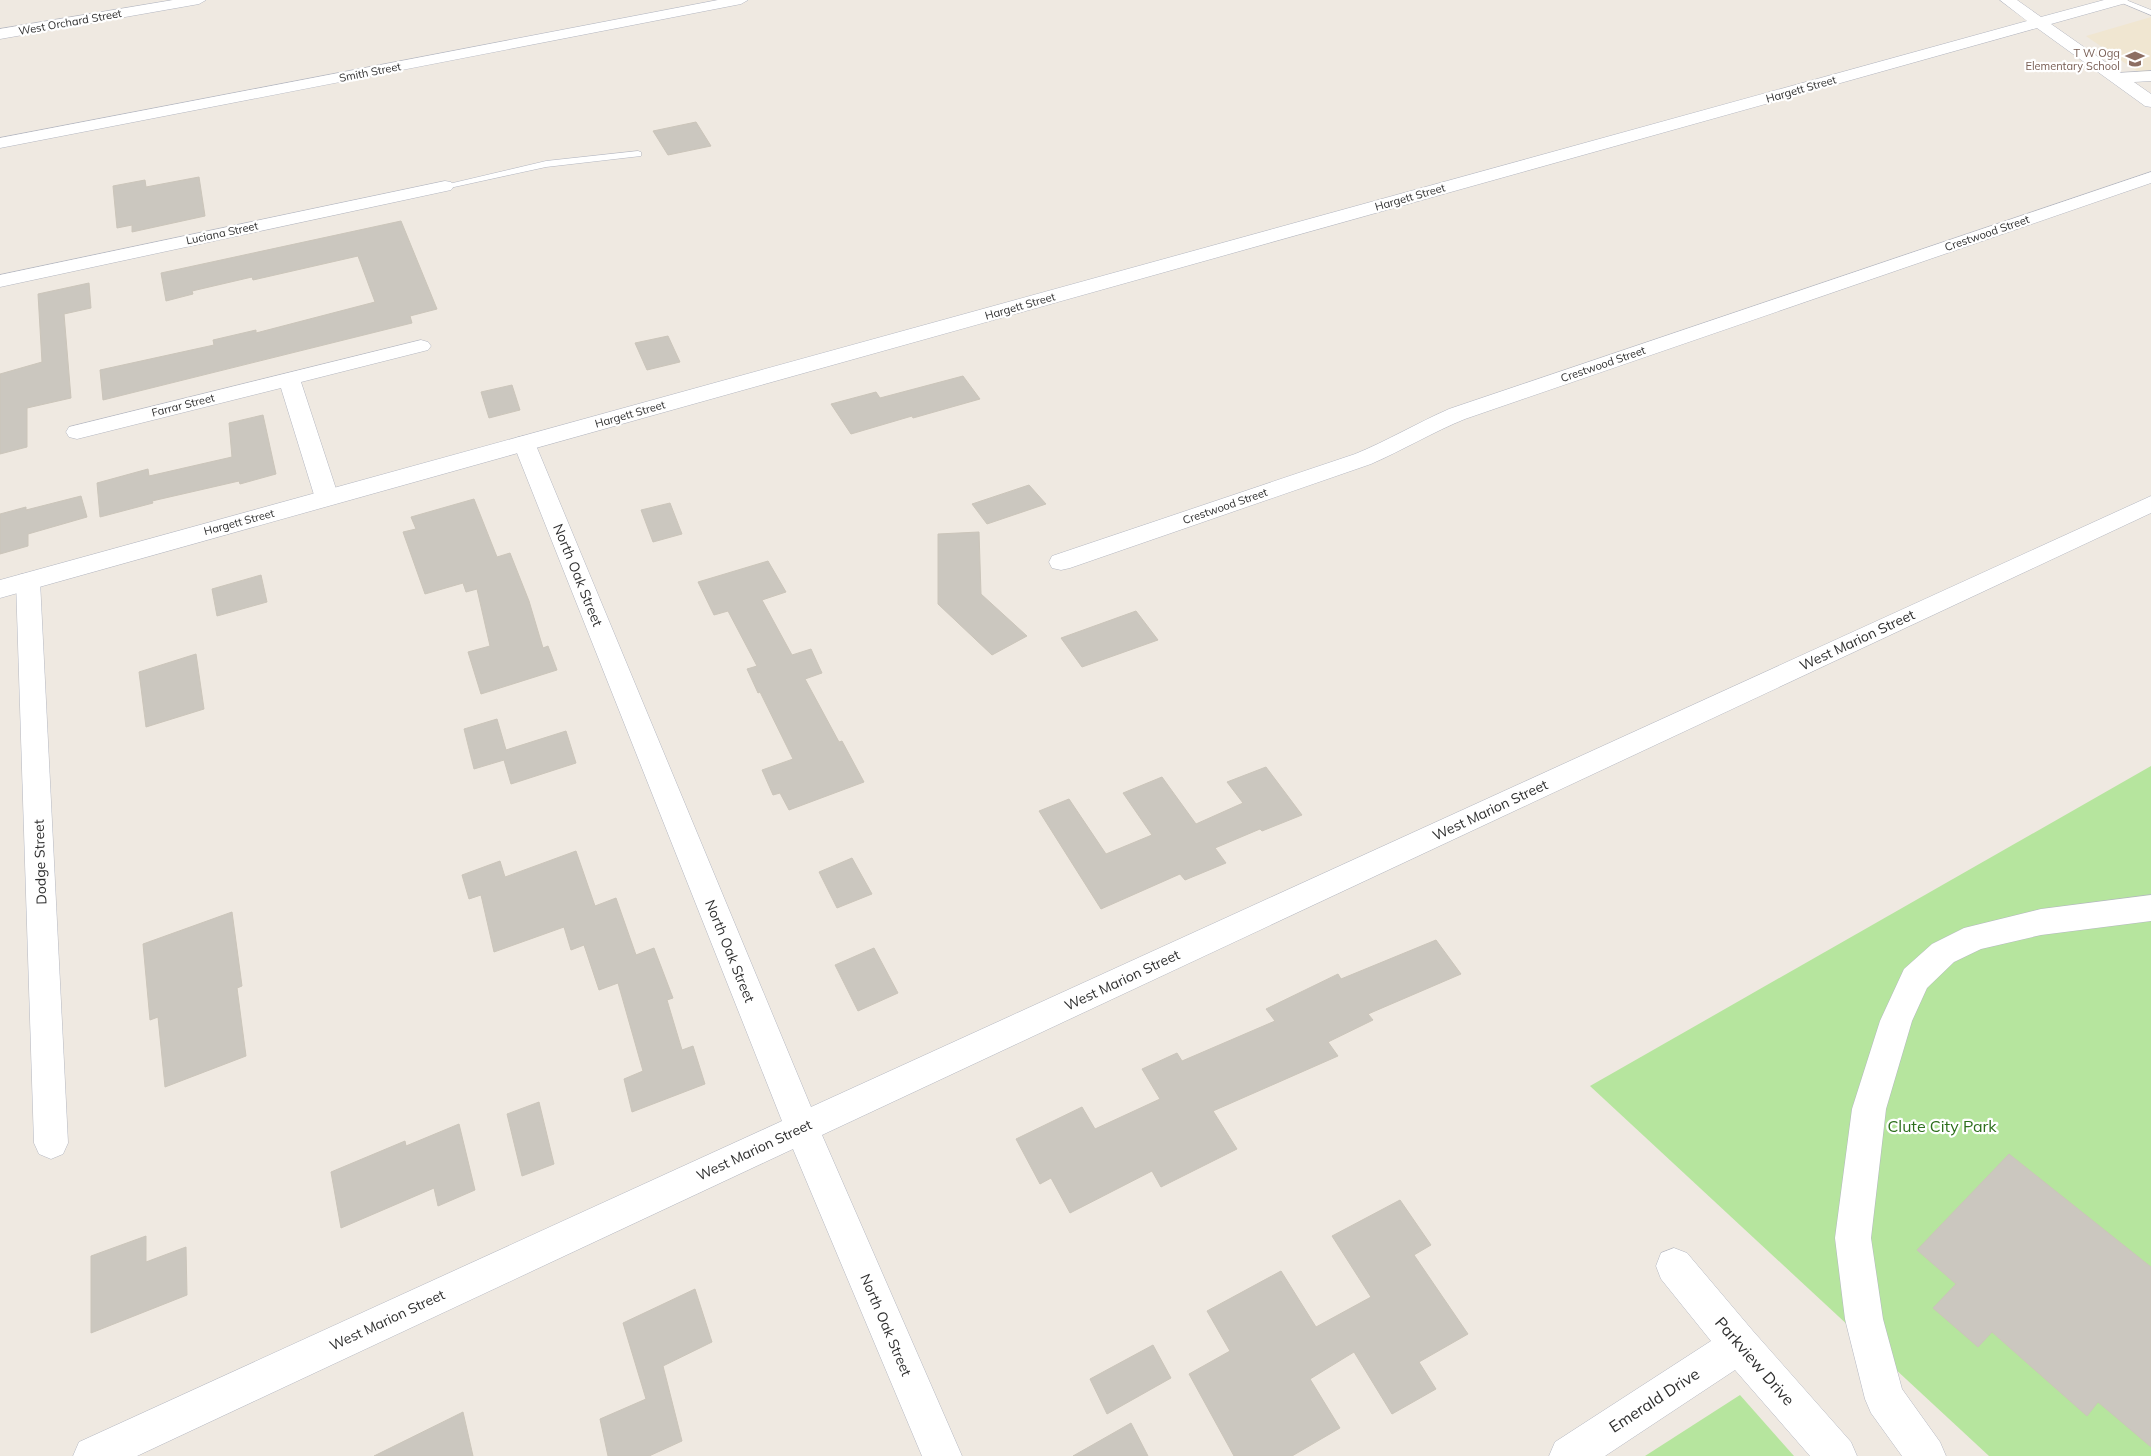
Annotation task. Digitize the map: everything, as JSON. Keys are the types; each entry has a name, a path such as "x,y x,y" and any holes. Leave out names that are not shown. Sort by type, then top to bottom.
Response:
{"street":[{"name":"West Orchard Street","path":"0,34 199,0"},
{"name":"Smith Street","path":"0,143 741,0"},
{"path":"2007,0 2151,102"},
{"name":"Hargett Street","path":"0,588 2120,0"},
{"path":"2117,78 2151,76"},
{"name":"Crestwood Street","path":"1061,562 1363,459 1392,447 1418,430 1458,414 2151,177"},
{"name":"Luciana Street","path":"0,281 445,186"},
{"name":"Farrar Street","path":"77,432 421,346"},
{"path":"289,379 328,498"},
{"name":"North Oak Street","path":"524,443 802,1128 942,1456"},
{"name":"West Marion Street","path":"93,1456 2151,504"},
{"name":"Dodge Street","path":"28,581 52,1143"},
{"path":"1926,1456 1885,1399 1864,1319 1853,1238 1869,1109 1896,1021 1915,979 1943,953 1975,937 2041,922 2151,908"},
{"name":"Parkview Drive","path":"1674,1266 1740,1345 1838,1456"},
{"name":"Emerald Drive","path":"1570,1456 1740,1345"}],"lane":[{"path":"2120,0 2151,13"},
{"path":"445,186 546,164 638,154"}],"shaded area":[{"name":"T W Ogg Elementary School","path":"2151,17 2151,81 2086,36"}],"green space":[{"name":"Clute City Park","path":"2151,766 2151,1456 1989,1456 1590,1086"},
{"path":"1740,1395 1794,1456 1645,1456"}],"building":[{"path":"696,122 711,146 668,155 653,131"},
{"path":"199,177 205,216 132,232 132,225 117,228 113,186 145,180 146,187"},
{"path":"401,221 437,309 410,316 412,323 103,400 100,370 214,345 213,340 256,330 256,333 375,302 358,256 253,280 252,277 192,291 193,294 166,301 161,273"},
{"path":"89,283 91,308 64,314 71,398 27,408 27,447 0,454 0,374 42,362 38,294"},
{"path":"668,336 680,362 647,370 635,343"},
{"path":"963,376 980,399 851,434 831,404 876,392 880,398"},
{"path":"512,385 520,410 489,418 481,392"},
{"path":"263,415 276,474 240,484 239,481 152,501 153,503 100,517 97,483 148,469 149,476 232,457 229,423"},
{"path":"1029,485 1046,504 987,524 972,504"},
{"path":"81,496 87,517 28,534 28,546 0,554 0,514 26,507 26,510"},
{"path":"474,499 497,557 510,553 529,601 543,648 548,646 557,670 481,694 468,652 490,646 477,589 466,592 463,583 425,594 403,532 416,529 411,517"},
{"path":"670,503 682,534 653,542 641,510"},
{"path":"979,532 981,594 1027,636 992,655 938,604 938,534"},
{"path":"768,561 786,592 762,600 792,655 811,649 822,673 805,679 839,742 842,741 864,782 789,810 780,793 773,795 762,770 793,759 747,669 757,666 728,611 714,615 698,582"},
{"path":"261,575 267,602 217,616 212,589"},
{"path":"1136,611 1158,640 1082,667 1061,638"},
{"path":"196,654 204,709 146,727 139,672"},
{"path":"497,719 506,750 566,731 576,763 511,784 504,760 474,769 464,729"},
{"path":"1266,767 1302,815 1262,831 1260,829 1215,848 1226,863 1185,880 1180,874 1101,909 1039,811 1069,799 1106,854 1152,835 1123,793 1162,777 1196,824 1243,803 1227,782"},
{"path":"576,851 595,906 616,898 636,955 654,948 673,998 667,1000 682,1050 693,1046 705,1084 632,1112 624,1079 643,1071 618,983 599,990 584,945 571,950 564,927 494,952 481,895 469,899 462,875 500,861 505,877"},
{"path":"852,858 872,894 837,908 819,872"},
{"path":"232,912 242,986 237,988 246,1056 165,1087 158,1017 150,1020 143,944"},
{"path":"1436,940 1461,974 1368,1014 1373,1020 1328,1042 1338,1056 1213,1111 1237,1149 1161,1187 1152,1171 1070,1213 1051,1178 1040,1184 1016,1139 1082,1107 1095,1129 1160,1099 1142,1069 1177,1053 1182,1061 1275,1021 1266,1009 1338,974 1341,979"},
{"path":"874,948 898,993 858,1011 835,965"},
{"path":"539,1102 554,1164 522,1176 507,1114"},
{"path":"459,1124 475,1190 438,1206 434,1188 341,1228 331,1172 405,1141 406,1146"},
{"path":"2009,1154 2151,1267 2151,1447 2098,1402 2087,1416 1992,1332 1978,1347 1933,1308 1956,1284 1917,1250"},
{"path":"1400,1200 1431,1245 1414,1255 1468,1334 1419,1362 1436,1389 1392,1414 1354,1352 1310,1379 1340,1428 1292,1456 1234,1456 1189,1374 1230,1351 1207,1311 1281,1271 1316,1327 1371,1297 1332,1236"},
{"path":"146,1236 146,1262 186,1247 187,1295 91,1333 91,1256"},
{"path":"695,1289 712,1342 663,1366 682,1441 649,1456 608,1456 600,1419 646,1399 623,1323"},
{"path":"1153,1345 1171,1378 1107,1414 1090,1379"},
{"path":"463,1412 473,1456 374,1456"},
{"path":"1131,1423 1148,1456 1073,1456"}],"place":[{"name":"T W Ogg Elementary School","path":"2135,59"}]}
